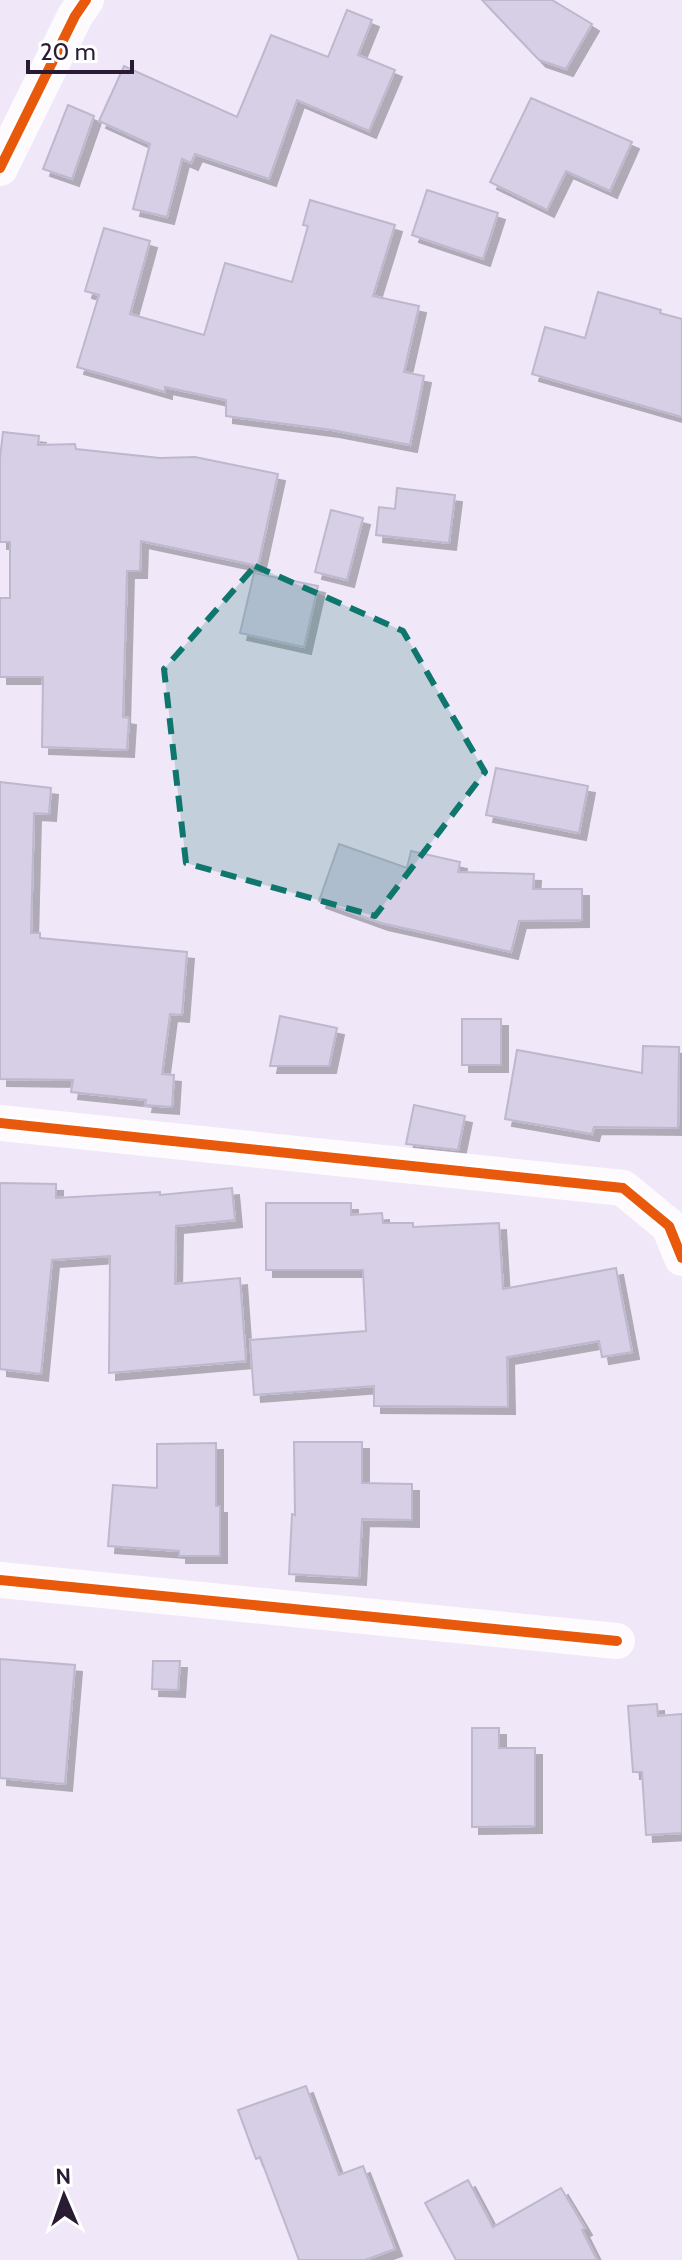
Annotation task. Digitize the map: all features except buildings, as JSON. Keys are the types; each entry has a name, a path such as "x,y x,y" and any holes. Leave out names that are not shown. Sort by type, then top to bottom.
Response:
{"street":[{"path":"0,168 75,16 86,0"},
{"path":"0,1123 623,1188 669,1226 682,1258"},
{"path":"0,1580 617,1641"}],"highlighted area":[{"path":"255,566 403,631 485,772 375,916 186,863 164,669"}],"cycle path":[{"path":"0,168 75,16 86,0"},
{"path":"0,1123 623,1188 669,1226 682,1258"},
{"path":"0,1580 617,1641"}]}
